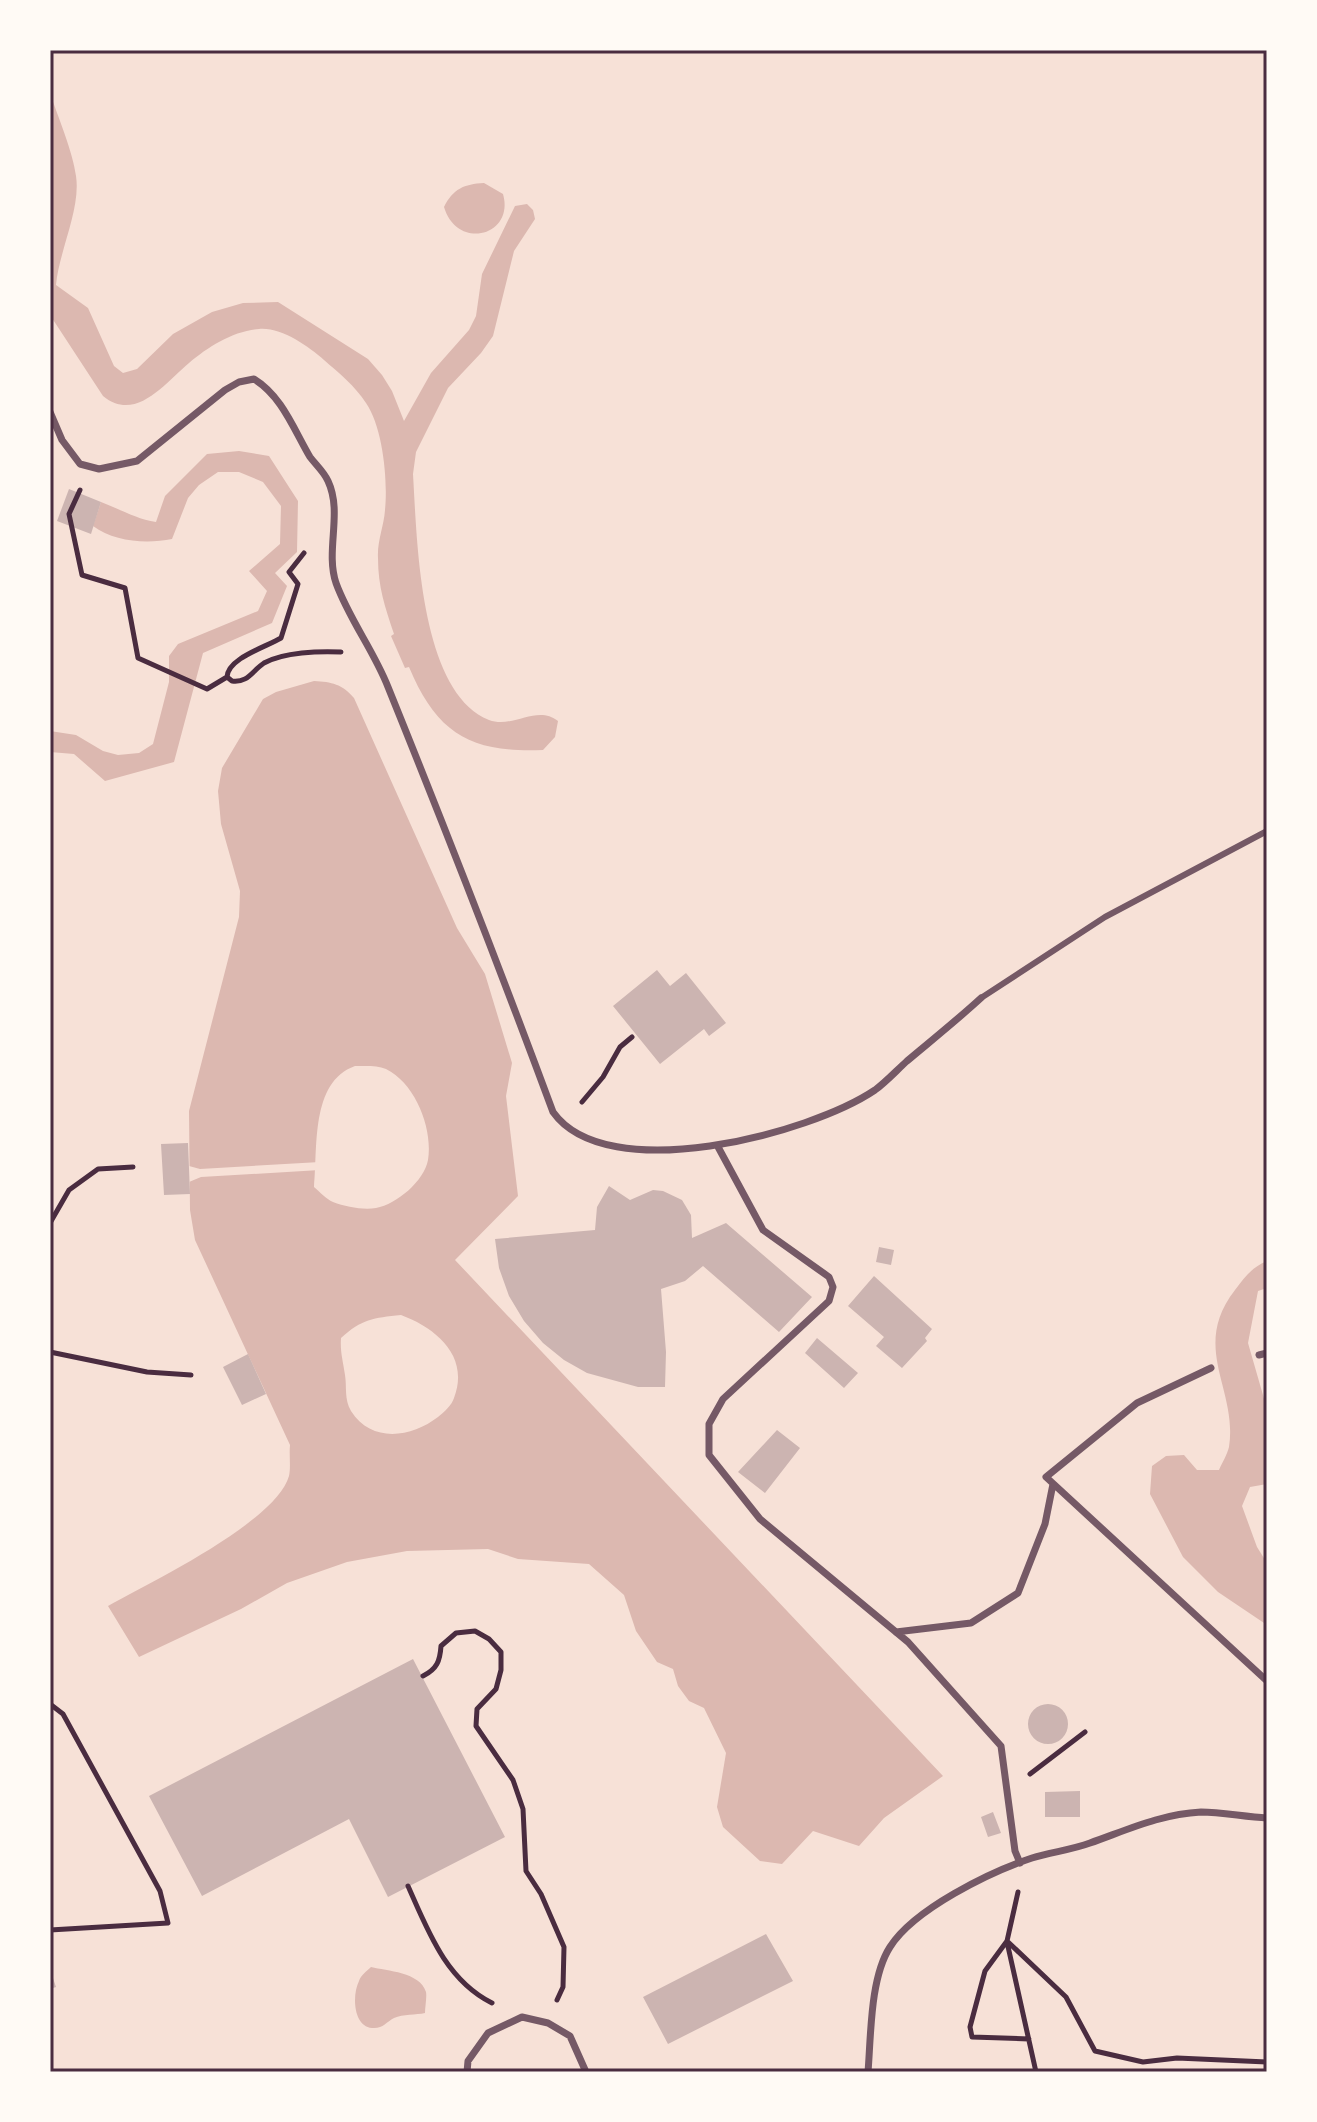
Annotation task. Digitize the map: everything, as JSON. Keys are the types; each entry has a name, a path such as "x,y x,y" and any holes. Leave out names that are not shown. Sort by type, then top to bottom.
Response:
{"street":[{"path":"50,412 62,440 80,464 99,469 137,461 239,382 254,379 265,385 280,403 333,494 331,548 336,582 378,667 479,914 553,1112 563,1125 625,1149 672,1149 752,1139 806,1124 846,1107 877,1089 981,998"},
{"path":"717,1145 763,1230 829,1277 833,1287 829,1301 723,1399 709,1424 709,1455 760,1519 896,1632 1001,1746 1015,1851 1020,1863"},
{"path":"1211,1368 1137,1403 1046,1477 1267,1681"},
{"path":"896,1632 971,1623 1018,1593 1045,1524 1053,1484"},
{"path":"868,2072 877,1982 890,1947 925,1912 988,1875 1058,1854 1130,1826 1202,1812 1267,1818"},
{"path":"467,2072 468,2061 488,2033 522,2017 548,2023 570,2036 586,2072"}],"lane":[{"path":"981,998 1105,917 1267,831"}],"path":[{"path":"79,493 69,514 82,575 125,588 138,658 207,689 227,677 229,668 239,660 281,638 298,584 289,572 304,556 304,540"},
{"path":"227,677 232,681 245,680 266,662 313,651 353,653 378,667"},
{"path":"563,1125 603,1077 620,1047 632,1037"},
{"path":"50,1223 69,1190 98,1169 133,1167"},
{"path":"50,1352 147,1372 191,1375"},
{"path":"423,1676 432,1672 440,1659 441,1646 456,1633 475,1631 489,1639 501,1652 501,1670 496,1689 477,1709 476,1726 513,1780 523,1809 526,1871 541,1894 564,1947 563,1987 548,2023"},
{"path":"50,1704 63,1714 160,1891 168,1923 50,1930"},
{"path":"1007,1792 1085,1732"},
{"path":"1020,1863 1020,1886 1007,1941 985,1971 970,2027 972,2037 1029,2039"},
{"path":"408,1886 430,1937 459,1979 481,1997 522,2017"},
{"path":"1007,1941 1036,2072"},
{"path":"1007,1941 1066,1997 1095,2051 1143,2062 1177,2058 1267,2062"}],"shaded area":[{"path":"50,93 72,156 77,189 56,285 88,308 114,366 123,373 137,369 173,334 212,312 243,303 278,302 368,359 392,391 404,421 431,373 469,330 476,316 482,274 515,206 527,204 533,210 535,219 514,251 493,336 448,388 416,452 413,474 420,573 426,610 435,647 448,679 466,704 489,720 507,722 542,715 558,721 555,737 543,750 496,748 460,735 432,709 409,667 405,668 391,636 394,634 379,578 378,552 386,484 377,426 357,391 318,355 294,338 276,331 249,330 213,346 138,403 115,403 103,396 50,315"},
{"path":"484,183 503,194 501,220 483,233 460,229 451,221 444,207 460,189"},
{"path":"239,451 269,456 298,501 297,552 275,573 287,586 272,623 203,653 174,762 105,781 74,754 50,752 50,731 76,735 103,751 118,755 139,753 153,744 169,682 169,656 178,644 258,611 267,591 249,571 280,544 281,506 263,482 239,472 218,472 199,485 188,498 172,539 142,541 111,535 93,526 101,502 156,522 165,496 207,454"},
{"path":"320,681 341,687 354,698 457,928 485,974 512,1063 506,1096 518,1196 455,1260 943,1776 884,1818 859,1846 813,1831 782,1864 760,1861 723,1827 717,1807 726,1753 704,1708 689,1701 678,1686 673,1669 657,1662 636,1631 624,1595 589,1564 518,1559 488,1549 407,1551 347,1562 287,1583 241,1609 139,1657 108,1606 237,1531 279,1494 289,1476 290,1445 195,1240 190,1210 189,1111 239,917 240,891 221,824 218,791 222,768 263,699 276,692","holes":["355,1066 382,1068 397,1076 414,1096 428,1135 428,1160 421,1176 401,1197 376,1208 338,1204 314,1187 323,1101 340,1074","401,1315 426,1328 447,1346 457,1369 458,1383 450,1406 428,1424 405,1433 381,1433 360,1422 351,1411 341,1338 368,1320"]},
{"path":"1267,1261 1267,1288 1258,1291 1248,1343 1267,1409 1267,1484 1250,1487 1242,1506 1257,1547 1267,1563 1267,1625 1218,1592 1183,1557 1150,1494 1152,1466 1166,1456 1184,1455 1197,1470 1219,1470 1229,1447 1230,1426 1218,1368 1216,1331 1222,1311 1235,1290 1253,1269"},
{"path":"371,1967 410,1976 423,1985 426,1992 425,2013 394,2018 372,2028 361,2022 355,1994 360,1979"}],"pier":[{"path":"320,1162 320,1170 201,1177 189,1182 189,1166 200,1169"}],"building":[{"path":"69,489 101,502 91,534 57,521"},
{"path":"657,970 670,986 686,973 726,1023 709,1036 704,1029 660,1064 613,1006"},
{"path":"188,1143 190,1194 164,1195 161,1144"},
{"path":"609,1186 630,1200 653,1190 682,1200 691,1215 692,1238 726,1223 812,1297 779,1332 703,1266 685,1281 661,1289 666,1352 665,1387 638,1387 587,1373 543,1343 524,1321 509,1296 499,1268 495,1239 595,1230 597,1207"},
{"path":"879,1247 894,1250 891,1265 876,1262"},
{"path":"874,1276 932,1329 925,1338 927,1341 902,1368 876,1346 884,1337 848,1306"},
{"path":"817,1338 858,1373 844,1388 805,1353"},
{"path":"248,1354 266,1394 242,1405 223,1367"},
{"path":"777,1430 800,1448 765,1493 738,1472"},
{"path":"413,1659 505,1837 388,1897 349,1819 202,1896 149,1796"},
{"path":"1048,1704 1062,1710 1068,1724 1062,1738 1048,1744 1034,1738 1028,1724 1034,1710"},
{"path":"1080,1791 1080,1817 1045,1817 1045,1792"},
{"path":"993,1812 1001,1833 988,1837 981,1817"},
{"path":"766,1934 793,1981 668,2044 643,1997"},
{"path":"50,1969 56,1987 50,1989"}]}
